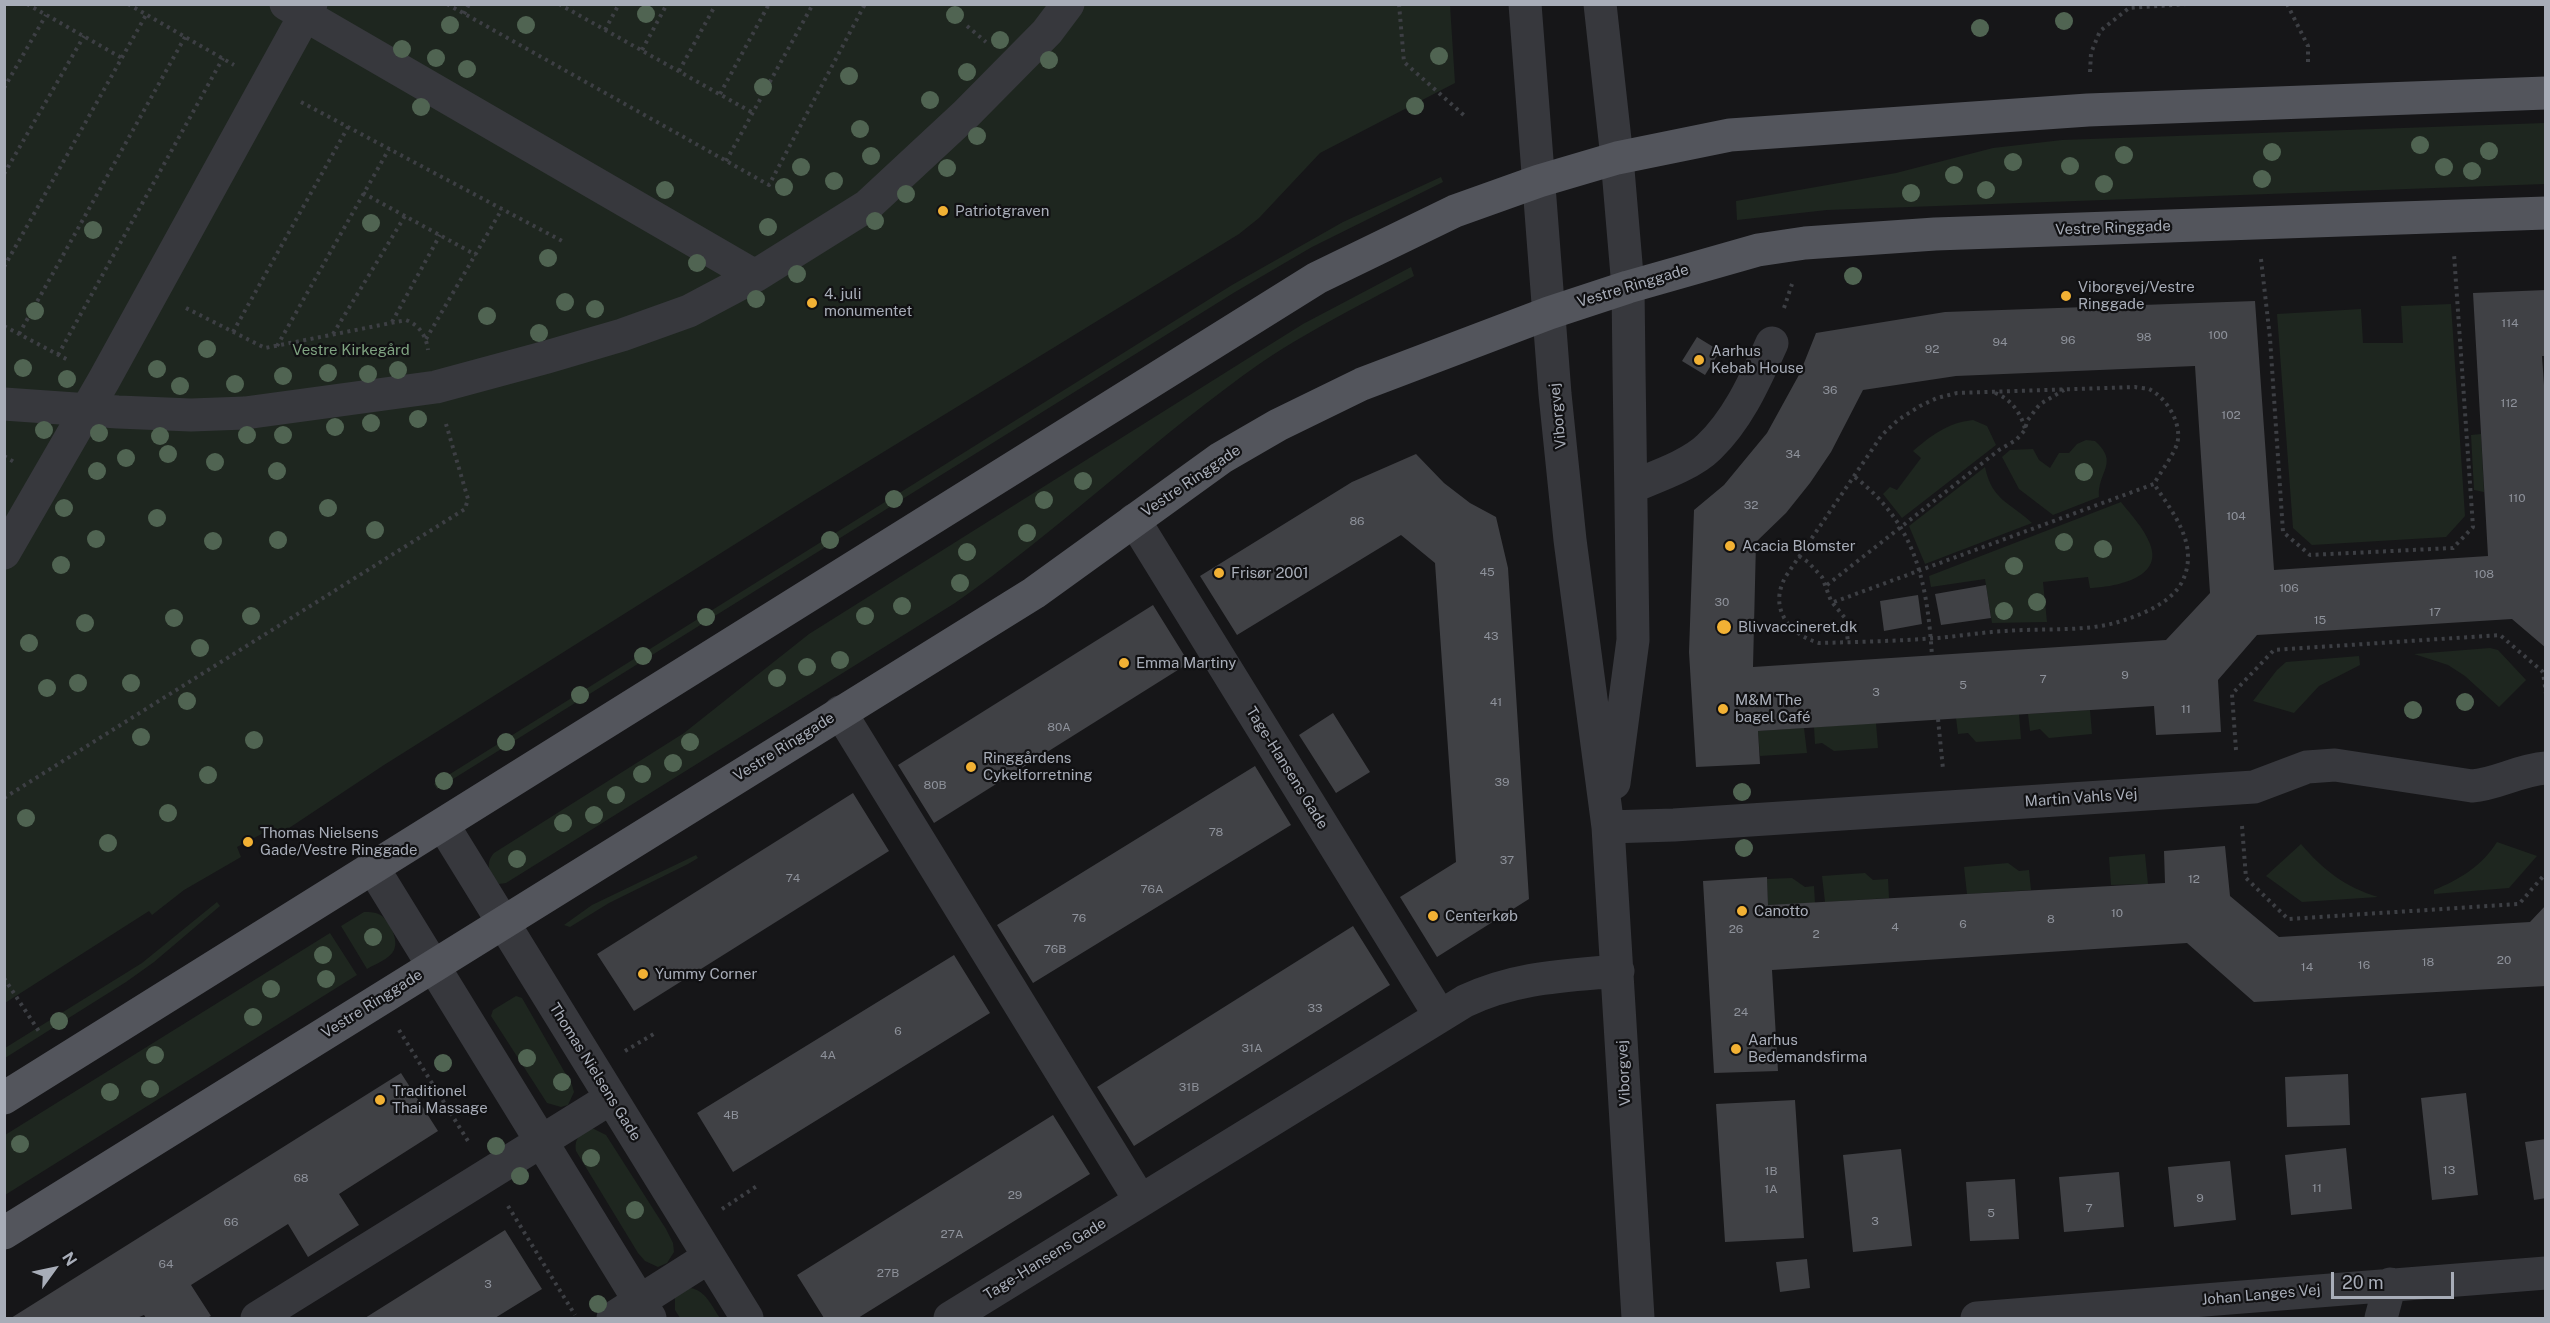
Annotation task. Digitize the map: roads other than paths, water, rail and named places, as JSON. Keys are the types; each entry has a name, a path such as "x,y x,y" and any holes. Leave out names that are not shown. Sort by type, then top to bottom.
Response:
{"main road":[{"path":"4,1098 1317,278 1455,211 1539,181 1617,158 1730,135 2088,110 2546,93"},
{"name":"Vestre Ringgade","path":"4,1233 1034,593 1221,458 1289,420 1362,384 1549,313 1628,287 1758,250 1805,243 1935,234 2546,213"}],"street":[{"path":"4,404 191,415 244,413 436,387 633,331 689,310 755,276 867,206 966,114 1047,32 1068,4"},
{"name":"Viborgvej","path":"1525,4 1549,313 1570,540 1608,827 1638,1318"},
{"name":"Viborgvej","path":"1600,4 1628,287 1633,640 1608,827"},
{"path":"4,553 104,380 267,84 300,8 755,276"},
{"path":"1631,487 1673,469 1708,448 1745,401 1772,344"},
{"name":"Tage-Hansens Gade","path":"1134,520 1440,1017"},
{"path":"840,712 1140,1200"},
{"name":"Martin Vahls Vej","path":"1608,827 1674,825 2254,787 2307,767 2335,765 2472,786 2487,785 2513,774 2546,768"},
{"name":"Thomas Nielsens Gade","path":"443,825 747,1318"},
{"path":"373,868 645,1310"},
{"name":"Tage-Hansens Gade","path":"950,1318 1440,1017 1491,989 1509,984 1618,971"},
{"path":"257,1318 611,1098"},
{"path":"613,1318 645,1310 709,1257"},
{"name":"Johan Langes Vej","path":"1977,1318 2546,1273"},
{"path":"2381,1318 2390,1284"}],"place":[{"name":"Patriotgraven","path":"943,211"},
{"name":"Viborgvej/Vestre Ringgade","path":"2066,296"},
{"name":"4. juli monumentet","path":"812,303"},
{"name":"Aarhus Kebab House","path":"1699,360"},
{"name":"Acacia Blomster","path":"1730,546"},
{"name":"Frisør 2001","path":"1219,573"},
{"name":"Blivvaccineret.dk","path":"1724,627"},
{"name":"Emma Martiny","path":"1124,663"},
{"name":"M&M The bagel Café","path":"1723,709"},
{"name":"Ringgårdens Cykelforretning","path":"971,767"},
{"name":"Thomas Nielsens Gade/Vestre Ringgade","path":"248,842"},
{"name":"Canotto","path":"1742,911"},
{"name":"Centerkøb","path":"1433,916"},
{"name":"Yummy Corner","path":"643,974"},
{"name":"Aarhus Bedemandsfirma","path":"1736,1049"},
{"name":"Traditionel Thai Massage","path":"380,1100"}],"park label":[{"name":"Vestre Kirkegård","path":"351,350"}]}
